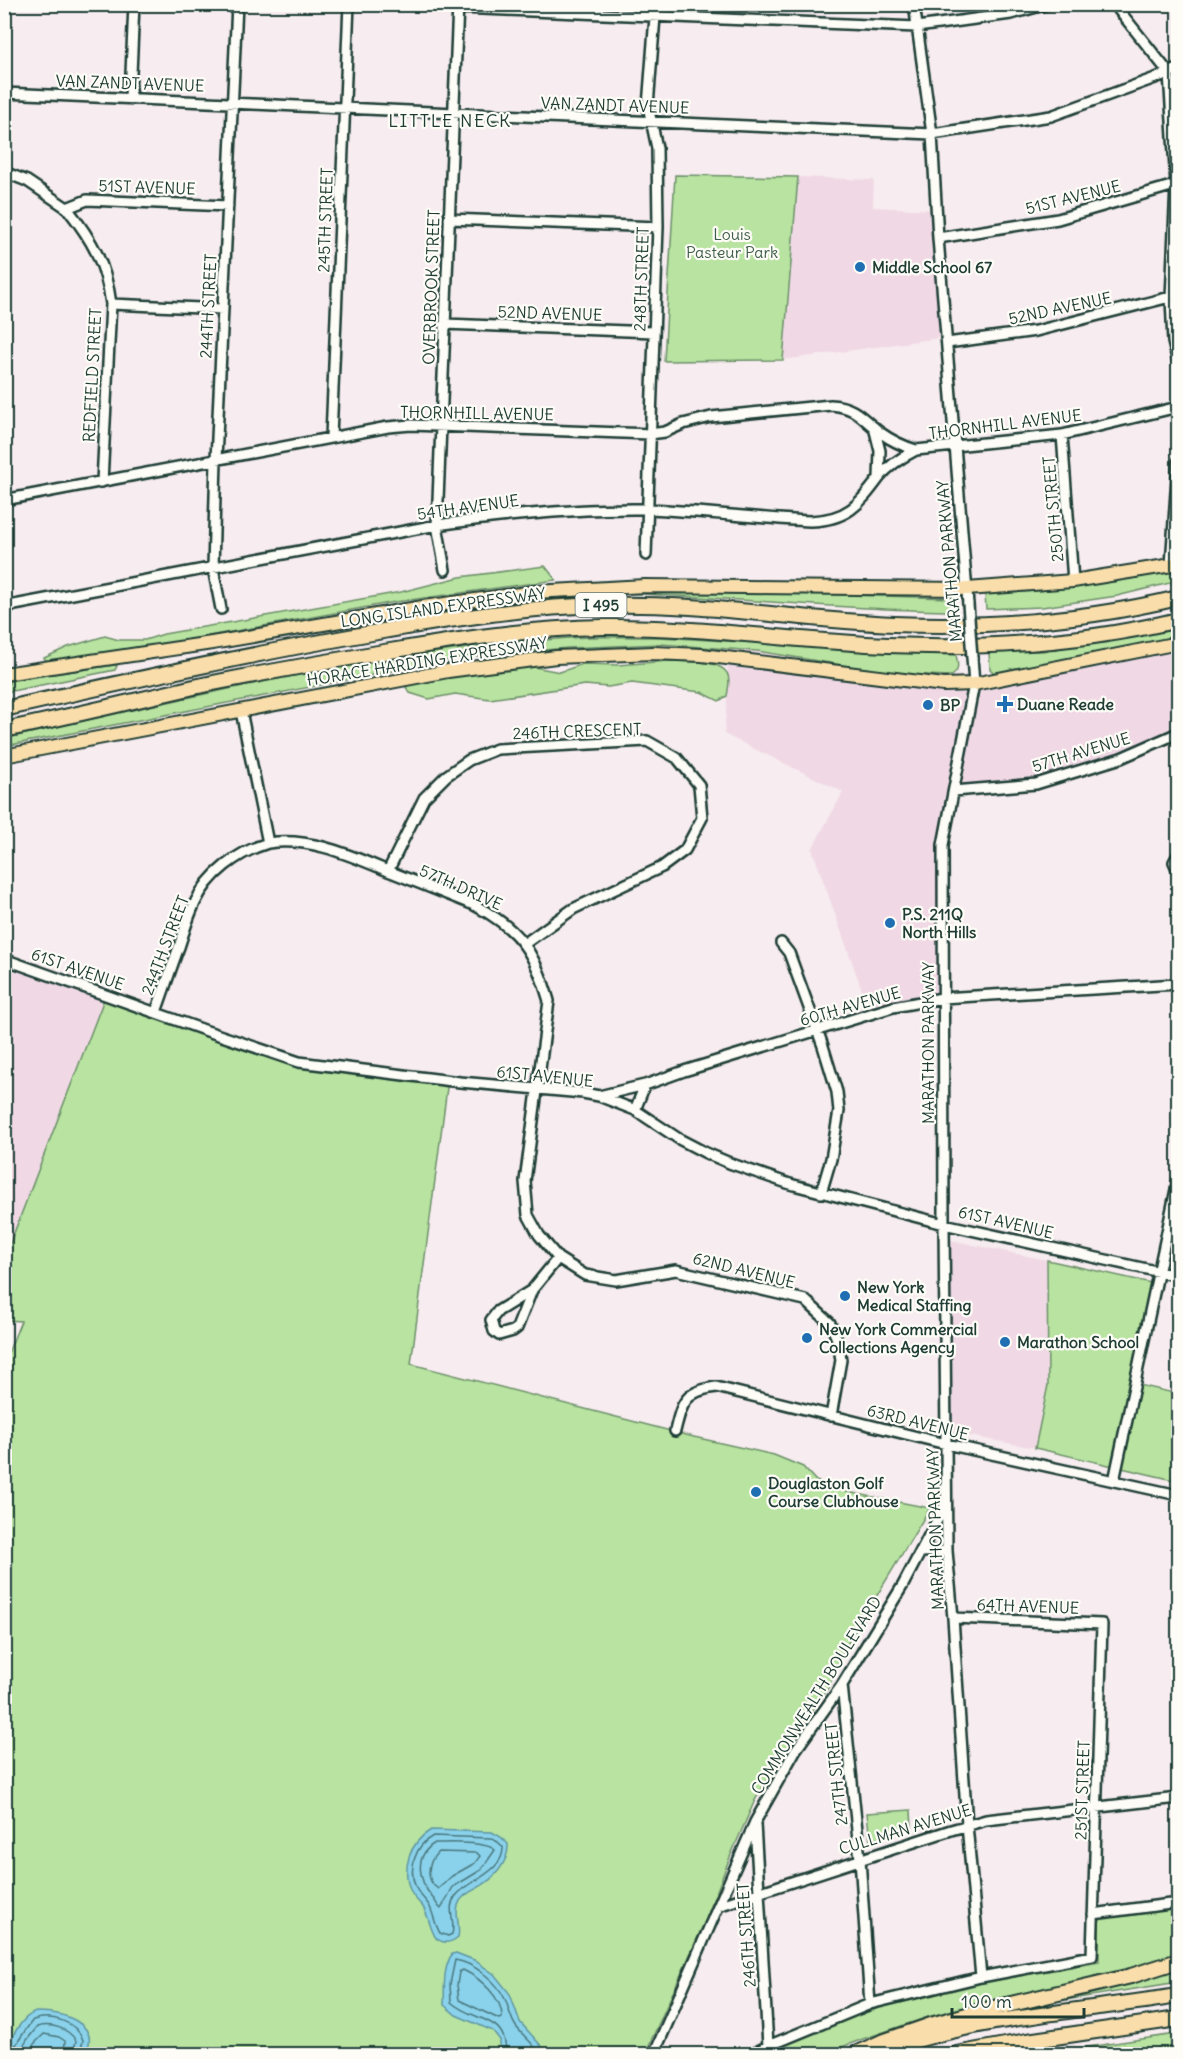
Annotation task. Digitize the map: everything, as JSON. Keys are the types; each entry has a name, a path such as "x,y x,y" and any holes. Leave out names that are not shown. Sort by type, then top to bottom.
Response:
{"highway":[{"name":"LONG ISLAND EXPRESSWAY","path":"4,708 308,644 469,617 544,608 605,605 669,606 872,623 959,625 1082,616 1179,598"},
{"name":"I 495","path":"4,731 209,684 310,665 483,636 546,630 602,627 663,628 887,645 958,646 1024,644 1086,638 1179,620"},
{"path":"855,2055 882,2042 951,2019 1131,1977 1179,1961"},
{"path":"873,2055 906,2043 1028,2017 1179,1996"},
{"path":"957,2055 1027,2041 1179,2019"}],"main road":[{"path":"4,674 212,643 434,605 534,592 645,586 967,589 1074,581 1174,565"},
{"name":"HORACE HARDING EXPRESSWAY","path":"4,756 448,671 556,657 653,653 702,655 944,685 974,684 1179,643"}],"street":[{"path":"130,97 134,4"},
{"name":"244TH STREET","path":"221,609 213,568 237,4"},
{"name":"245TH STREET","path":"331,437 349,4"},
{"name":"248TH STREET","path":"646,555 658,227 658,158 648,106 656,4"},
{"name":"MARATHON PARKWAY","path":"914,4 932,134 938,238 974,684 943,845 942,998 947,1551 967,1825 981,1977"},
{"path":"458,6 655,17 917,27 1011,15 1048,4"},
{"path":"1114,4 1169,73 1177,184 1173,342 1179,363"},
{"name":"OVERBROOK STREET","path":"445,570 437,525 458,6"},
{"name":"VAN ZANDT AVENUE","path":"4,93 232,102 344,110 932,134 1051,116 1179,68"},
{"path":"4,172 27,181 67,208"},
{"name":"51ST AVENUE","path":"938,238 1058,219 1177,184"},
{"name":"51ST AVENUE","path":"67,208 87,200 228,206"},
{"name":"REDFIELD STREET","path":"67,208 96,249 108,286 111,304 102,482"},
{"path":"449,219 658,227"},
{"name":"52ND AVENUE","path":"947,343 1036,332 1174,296"},
{"path":"111,304 223,309"},
{"name":"52ND AVENUE","path":"444,324 654,332"},
{"name":"THORNHILL AVENUE","path":"4,500 388,426 650,434 665,432 683,424 711,417 831,405 856,412 894,442 916,450 1062,435 1179,407"},
{"path":"874,428 880,452 879,478"},
{"name":"250TH STREET","path":"1062,435 1074,581"},
{"name":"54TH AVENUE","path":"4,607 437,525 487,518 540,513 647,509 818,521 841,515 856,506 897,460 916,450"},
{"path":"1174,565 1179,462"},
{"path":"241,711 268,843"},
{"name":"57TH AVENUE","path":"954,791 1036,784 1121,758 1179,733"},
{"name":"246TH CRESCENT","path":"388,871 424,798 446,776 469,760 497,749 647,741 677,758 699,785 702,818 685,850 662,867 573,909 524,945"},
{"name":"57TH DRIVE","path":"268,843 279,841 318,844 474,905 513,930 541,974 549,1002 538,1090"},
{"name":"244TH STREET","path":"156,1012 199,896 225,866 243,854 268,843"},
{"path":"1179,855 1174,862 1179,871"},
{"path":"781,944 789,953 837,1092 838,1111 831,1159 821,1193"},
{"name":"61ST AVENUE","path":"4,958 299,1062 599,1096 635,1110 679,1139 706,1153 759,1174 821,1193 944,1224 1179,1276"},
{"name":"60TH AVENUE","path":"599,1096 645,1085 876,1012 942,998 1179,984"},
{"path":"635,1110 645,1085"},
{"name":"62ND AVENUE","path":"538,1090 525,1180 525,1201 528,1215 539,1235 558,1258 585,1275 616,1280 676,1270 805,1300 830,1323 838,1341 841,1360 831,1416"},
{"path":"1113,1481 1179,1180"},
{"path":"532,1290 507,1304 494,1315 491,1320 492,1326 499,1335 517,1328 532,1290 558,1258"},
{"name":"63RD AVENUE","path":"675,1431 680,1410 688,1396 700,1389 716,1388 946,1444 1179,1495"},
{"name":"COMMONWEALTH BOULEVARD","path":"654,2055 755,1822 795,1750 842,1684 903,1585 946,1503"},
{"path":"921,1552 947,1551"},
{"name":"64TH AVENUE","path":"953,1618 1102,1624"},
{"name":"251ST STREET","path":"981,1977 1092,1956 1102,1624"},
{"name":"247TH STREET","path":"842,1684 860,1859 870,2004"},
{"name":"CULLMAN AVENUE","path":"718,1906 986,1820 1179,1798"},
{"name":"246TH STREET","path":"755,1822 768,2046"},
{"path":"1093,1914 1179,1904"},
{"path":"753,2055 768,2046 870,2004 981,1977"}],"shaded area":[{"path":"798,177 874,180 873,207 936,210 946,337 783,360"},
{"path":"1178,637 1178,733 1042,783 955,790 944,845 941,997 869,1010 812,849 843,792 724,734 729,680 727,672 731,649 793,656 897,674 952,676 1006,673"},
{"path":"5,959 106,994 5,1259"},
{"path":"945,1239 1047,1260 1048,1385 1035,1448 948,1432"}],"green space":[{"name":"Louis Pasteur Park","path":"675,175 798,177 783,360 664,361"},
{"path":"545,566 556,580 395,602 187,640 47,661 44,658 68,647 105,636 119,640 145,640 164,634 401,592 460,577"},
{"path":"1178,570 1178,581 1117,596 1042,607 986,609 985,594 1082,586"},
{"path":"666,590 952,598 953,611 619,593"},
{"path":"1178,629 1178,637 1006,673 993,672 990,669 989,652 1043,651"},
{"path":"660,637 956,655 958,667 952,676 897,674 757,651 660,644 568,648 465,657 5,746 4,739 214,692 355,665 426,654 569,638"},
{"path":"668,661 717,665 727,673 729,678 727,696 719,701 701,692 632,683 608,687 585,685 490,699 455,694 429,699 410,693 405,686 431,679 529,666 560,672 583,664 618,665"},
{"path":"117,666 115,670 7,692 9,682 12,680"},
{"path":"106,994 305,1067 448,1080 411,1364 694,1437 774,1455 803,1467 816,1481 842,1491 930,1508 848,1643 828,1688 755,1800 706,1919 645,2054 5,2054 4,1363 21,1321 5,1320 4,1259"},
{"path":"1047,1260 1156,1284 1135,1384 1178,1394 1178,1481 1035,1448 1048,1385"},
{"path":"911,1810 912,1829 870,1841 867,1813"},
{"path":"1178,1908 1178,1955 1101,1978 995,1999 928,2017 823,2054 762,2054 825,2027 898,2001 957,1987 1099,1962 1099,1922 1101,1918"},
{"path":"1178,1964 1178,1982 1060,2001 1059,1998"},
{"path":"1178,2033 1178,2054 1040,2054 1169,2035"}],"water":[{"path":"431,1830 492,1832 508,1844 506,1857 495,1875 460,1901 457,1910 458,1937 453,1941 441,1941 436,1938 423,1907 411,1892 408,1883 407,1866 412,1849 423,1835"},
{"path":"456,1953 474,1960 494,1974 510,1994 520,2022 544,2049 544,2054 500,2054 500,2040 493,2031 456,2015 444,2005 447,1966 452,1954"},
{"path":"36,2012 67,2017 84,2027 89,2043 85,2054 5,2054 21,2023"}],"place":[{"name":"Middle School 67","path":"860,267"},
{"name":"Duane Reade","path":"1005,704"},
{"name":"BP","path":"928,705"},
{"name":"P.S. 211Q North Hills","path":"890,923"},
{"name":"New York Medical Staffing","path":"845,1296"},
{"name":"New York Commercial Collections Agency","path":"807,1338"},
{"name":"Marathon School","path":"1005,1342"},
{"name":"Douglaston Golf Course Clubhouse","path":"756,1492"}],"district":[{"name":"LITTLE NECK","path":"450,120"}]}
